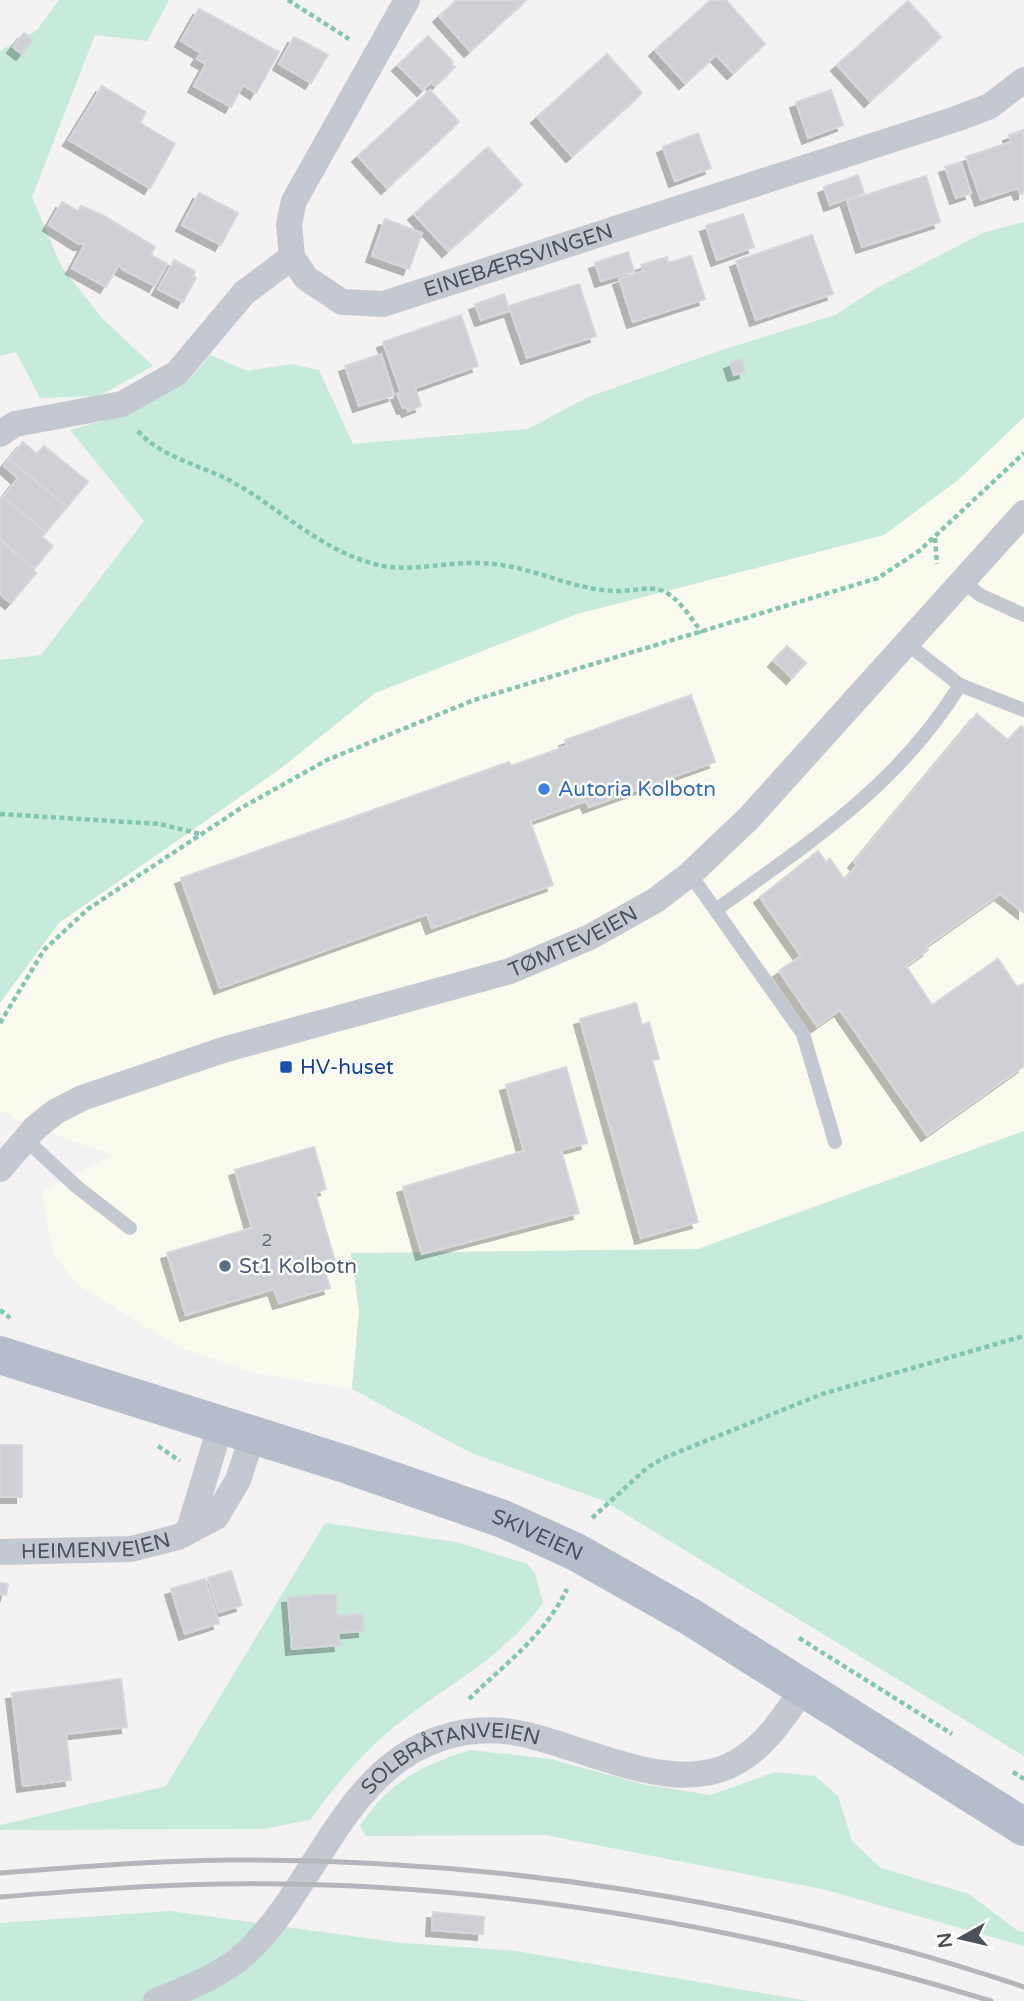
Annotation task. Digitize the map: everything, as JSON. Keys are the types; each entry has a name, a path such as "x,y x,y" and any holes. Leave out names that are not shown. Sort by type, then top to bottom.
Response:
{"main road":[{"name":"SKIVEIEN","path":"0,1355 432,1493 503,1519 576,1552 689,1616 1024,1827"}],"street":[{"path":"0,434 15,424 122,404 177,373 244,293 292,257 289,223 294,201 407,0"},
{"name":"EINEBÆRSVINGEN","path":"292,257 306,278 342,302 383,304 956,119 990,106 1024,80"},
{"name":"TØMTEVEIEN","path":"0,1169 25,1139 55,1112 82,1098 223,1050 458,987 552,955 646,906 690,874 749,818 906,643 950,579 1024,513"},
{"name":"HEIMENVEIEN","path":"189,1530 204,1476 237,1429"},
{"name":"HEIMENVEIEN","path":"0,1552 131,1549 166,1542 216,1517 229,1498 237,1429"},
{"name":"SOLBRÅTANVEIEN","path":"156,2001 187,1989 243,1956 278,1918 351,1808 372,1783 400,1760 439,1739 475,1730 507,1731 675,1776 705,1774 740,1761 774,1731 803,1689"}],"lane":[{"path":"950,579 1024,615"},
{"path":"906,643 960,685 1024,710"},
{"path":"717,909 846,816 916,748 960,685"},
{"path":"690,874 803,1034 835,1142"},
{"path":"25,1139 77,1187 130,1228"}],"path":[{"path":"288,0 317,16 374,57"},
{"path":"122,404 137,429 155,444 259,498 319,542 371,564 400,568 475,562 516,565 599,590 660,590 675,598 702,633"},
{"path":"0,1023 37,959 65,929 111,892 201,834 327,760 474,700 878,578 891,572 934,537 1024,453"},
{"path":"934,537 950,579"},
{"path":"0,814 160,824 201,834"},
{"path":"439,1739 470,1698 517,1656 554,1615 568,1587 576,1552 592,1516 648,1467 666,1457 822,1394 1024,1336"},
{"path":"153,1443 204,1476"}],"shaded area":[{"path":"1024,417 1024,1131 698,1249 351,1253 359,1311 352,1389 254,1373 179,1347 78,1285 53,1254 42,1191 113,1155 35,1128 0,1110 0,1003 59,923 280,769 375,693 577,614 884,535 958,480"}],"green space":[{"path":"59,0 169,0 147,41 95,35 32,197 61,266 102,318 153,366 99,396 40,398 16,352 0,356 0,51 37,30"},
{"path":"1024,222 1024,417 958,480 884,535 577,614 375,693 280,769 59,923 0,1003 0,660 41,655 144,521 70,430 131,413 188,381 210,355 247,371 291,364 319,370 353,444 528,429 588,397 722,350 835,315 877,288 983,233"},
{"path":"1024,1131 1024,1756 604,1501 469,1452 352,1389 359,1311 351,1253 698,1249"},
{"path":"325,1523 456,1542 527,1564 535,1573 543,1603 495,1653 378,1741 342,1779 310,1820 264,1829 0,1830 0,1825 166,1786"},
{"path":"470,1750 550,1759 646,1785 711,1795 775,1772 815,1776 838,1796 852,1841 881,1868 969,1894 1018,1931 1024,1932 1024,1946 822,1889 545,1835 366,1836 360,1826 395,1786 421,1769"},
{"path":"170,1911 403,1943 516,1951 809,2001 0,2001 0,1923"}],"building":[{"path":"457,0 526,0 470,51 439,16"},
{"path":"711,0 726,0 765,44 733,73 716,55 685,83 655,50"},
{"path":"908,1 941,37 870,101 837,65"},
{"path":"199,9 279,52 256,93 243,85 231,107 194,86 206,64 197,59 201,53 181,41"},
{"path":"24,33 33,40 22,54 13,47"},
{"path":"428,36 455,67 435,86 431,82 423,90 398,65"},
{"path":"294,37 328,55 311,83 279,64"},
{"path":"607,54 642,93 572,156 537,117"},
{"path":"102,86 146,112 140,123 175,144 150,188 69,140"},
{"path":"430,90 459,122 387,188 358,156"},
{"path":"831,90 843,125 808,138 796,102"},
{"path":"1024,130 1024,193 1020,194 1018,188 981,200 966,157 1011,142 1009,135"},
{"path":"698,133 711,168 675,181 663,147"},
{"path":"488,147 522,185 448,251 414,214"},
{"path":"961,162 971,193 956,198 945,167"},
{"path":"858,175 864,193 830,205 824,187"},
{"path":"926,176 940,222 862,247 847,201"},
{"path":"199,193 238,213 221,245 182,225"},
{"path":"62,202 78,211 81,206 104,216 155,247 151,255 167,264 155,286 122,269 119,264 106,287 72,268 85,244 79,244 49,225"},
{"path":"743,214 754,247 717,260 706,226"},
{"path":"385,219 422,233 409,269 372,256"},
{"path":"812,235 833,294 756,320 736,261"},
{"path":"628,252 634,271 601,281 595,263"},
{"path":"691,256 705,299 633,322 619,279 643,271 641,265 667,257 668,263"},
{"path":"174,260 195,271 193,276 196,278 183,302 158,289"},
{"path":"579,284 596,336 527,358 509,306"},
{"path":"504,294 509,311 481,320 475,304"},
{"path":"461,315 478,366 415,388 421,406 408,411 406,407 403,408 397,394 401,393 383,342"},
{"path":"381,354 394,395 359,406 345,366"},
{"path":"742,359 745,372 734,375 730,363"},
{"path":"23,442 37,454 44,446 88,482 67,507 9,459"},
{"path":"9,459 67,507 46,532 3,497 18,478 4,466"},
{"path":"3,497 46,532 42,537 53,546 35,568 0,539 0,500"},
{"path":"0,539 36,573 11,603 0,594"},
{"path":"787,646 806,663 792,678 774,661"},
{"path":"691,695 715,762 589,807 586,801 530,821 553,885 432,928 427,914 220,988 181,878 509,762 511,766 567,746 565,740"},
{"path":"977,714 1008,740 1021,726 1024,727 1024,913 1000,894 925,947 928,950 906,966 932,1005 998,959 1017,987 1024,984 1024,1066 927,1135 840,1010 817,1026 779,971 801,956 760,897 818,851 826,862 830,859 845,880 857,865 854,862"},
{"path":"636,1003 642,1025 649,1022 659,1059 652,1060 698,1222 641,1238 580,1019"},
{"path":"566,1067 587,1143 561,1150 579,1213 422,1254 403,1187 524,1151 506,1085"},
{"path":"314,1147 326,1189 315,1193 335,1261 323,1265 330,1288 279,1303 274,1289 186,1315 167,1253 252,1228 235,1170"},
{"path":"0,1445 22,1445 22,1497 0,1497"},
{"path":"231,1571 242,1605 219,1612 208,1578"},
{"path":"205,1579 219,1623 185,1634 171,1589"},
{"path":"0,1583 8,1584 6,1595 0,1594"},
{"path":"336,1594 337,1616 363,1614 364,1631 338,1633 340,1645 292,1649 288,1597"},
{"path":"121,1679 127,1727 66,1734 71,1780 23,1786 12,1693"},
{"path":"433,1912 484,1917 483,1934 432,1930"}],"railway":[{"path":"0,1873 227,1860 328,1861 530,1877 631,1890 731,1908 928,1957 1024,1987"},
{"path":"0,1897 221,1884 319,1885 514,1899 610,1912 802,1950 991,2001"}],"place":[{"name":"Autoria Kolbotn","path":"544,789"},
{"name":"HV-huset","path":"286,1067"},
{"name":"St1 Kolbotn","path":"225,1266"}]}
